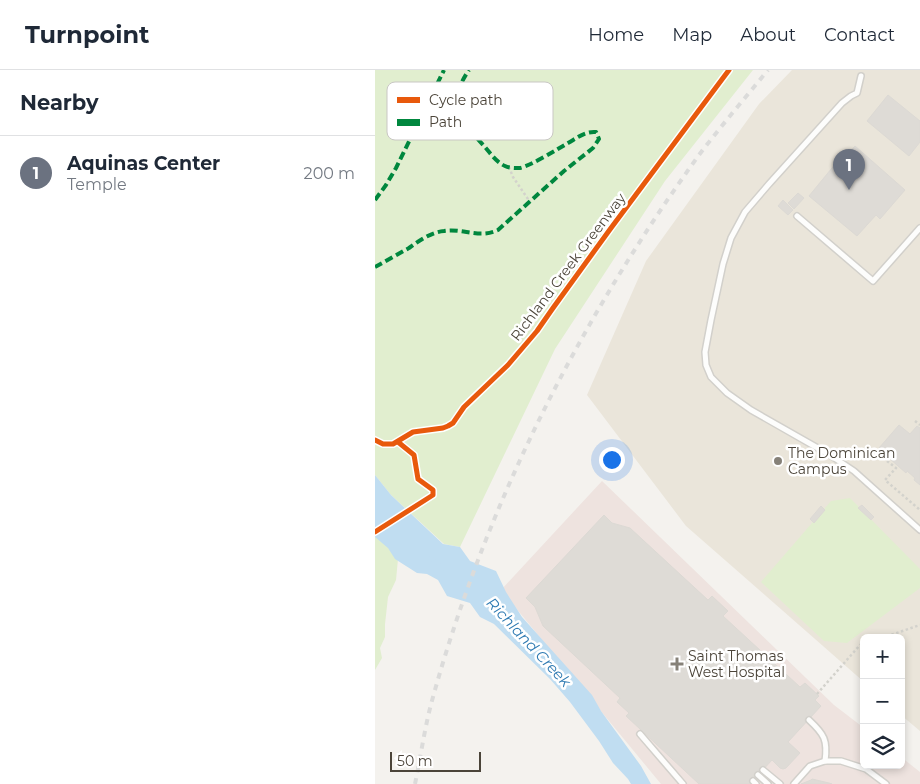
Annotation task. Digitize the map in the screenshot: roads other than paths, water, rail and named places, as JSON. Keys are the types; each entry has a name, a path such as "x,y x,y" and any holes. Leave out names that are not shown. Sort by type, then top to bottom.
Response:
{"lane":[{"path":"861,76 857,93 842,103 769,184 745,212 731,238 723,264 711,320 705,352 706,365 711,377 727,393 751,410 830,455 854,471 920,530"},
{"path":"797,216 873,281 920,228"},
{"path":"809,720 824,736 827,750 825,761"},
{"path":"640,734 683,784"},
{"path":"794,784 810,766 825,761 841,761 866,769 886,784"},
{"path":"763,770 780,784"},
{"path":"758,775 768,784"}],"water":[{"path":"375,475 391,495 443,544 460,547 470,561 496,571 506,592 522,617 592,695 601,711 641,766 651,784 631,784 613,763 570,702 550,679 494,624 480,617 470,603 447,596 438,580 427,574 417,573 395,559 388,548 375,537"}],"waterway":[{"name":"Richland Creek","path":"430,558 447,570"}],"railway":[{"path":"415,784 430,708 455,624 481,553 510,483 542,414 577,347 615,281 656,217 699,155 768,70"}],"place":[{"name":"Aquinas Center","path":"849,190"},
{"name":"The Dominican Campus","path":"778,461"},
{"name":"Saint Thomas West Hospital","path":"677,664"}]}
